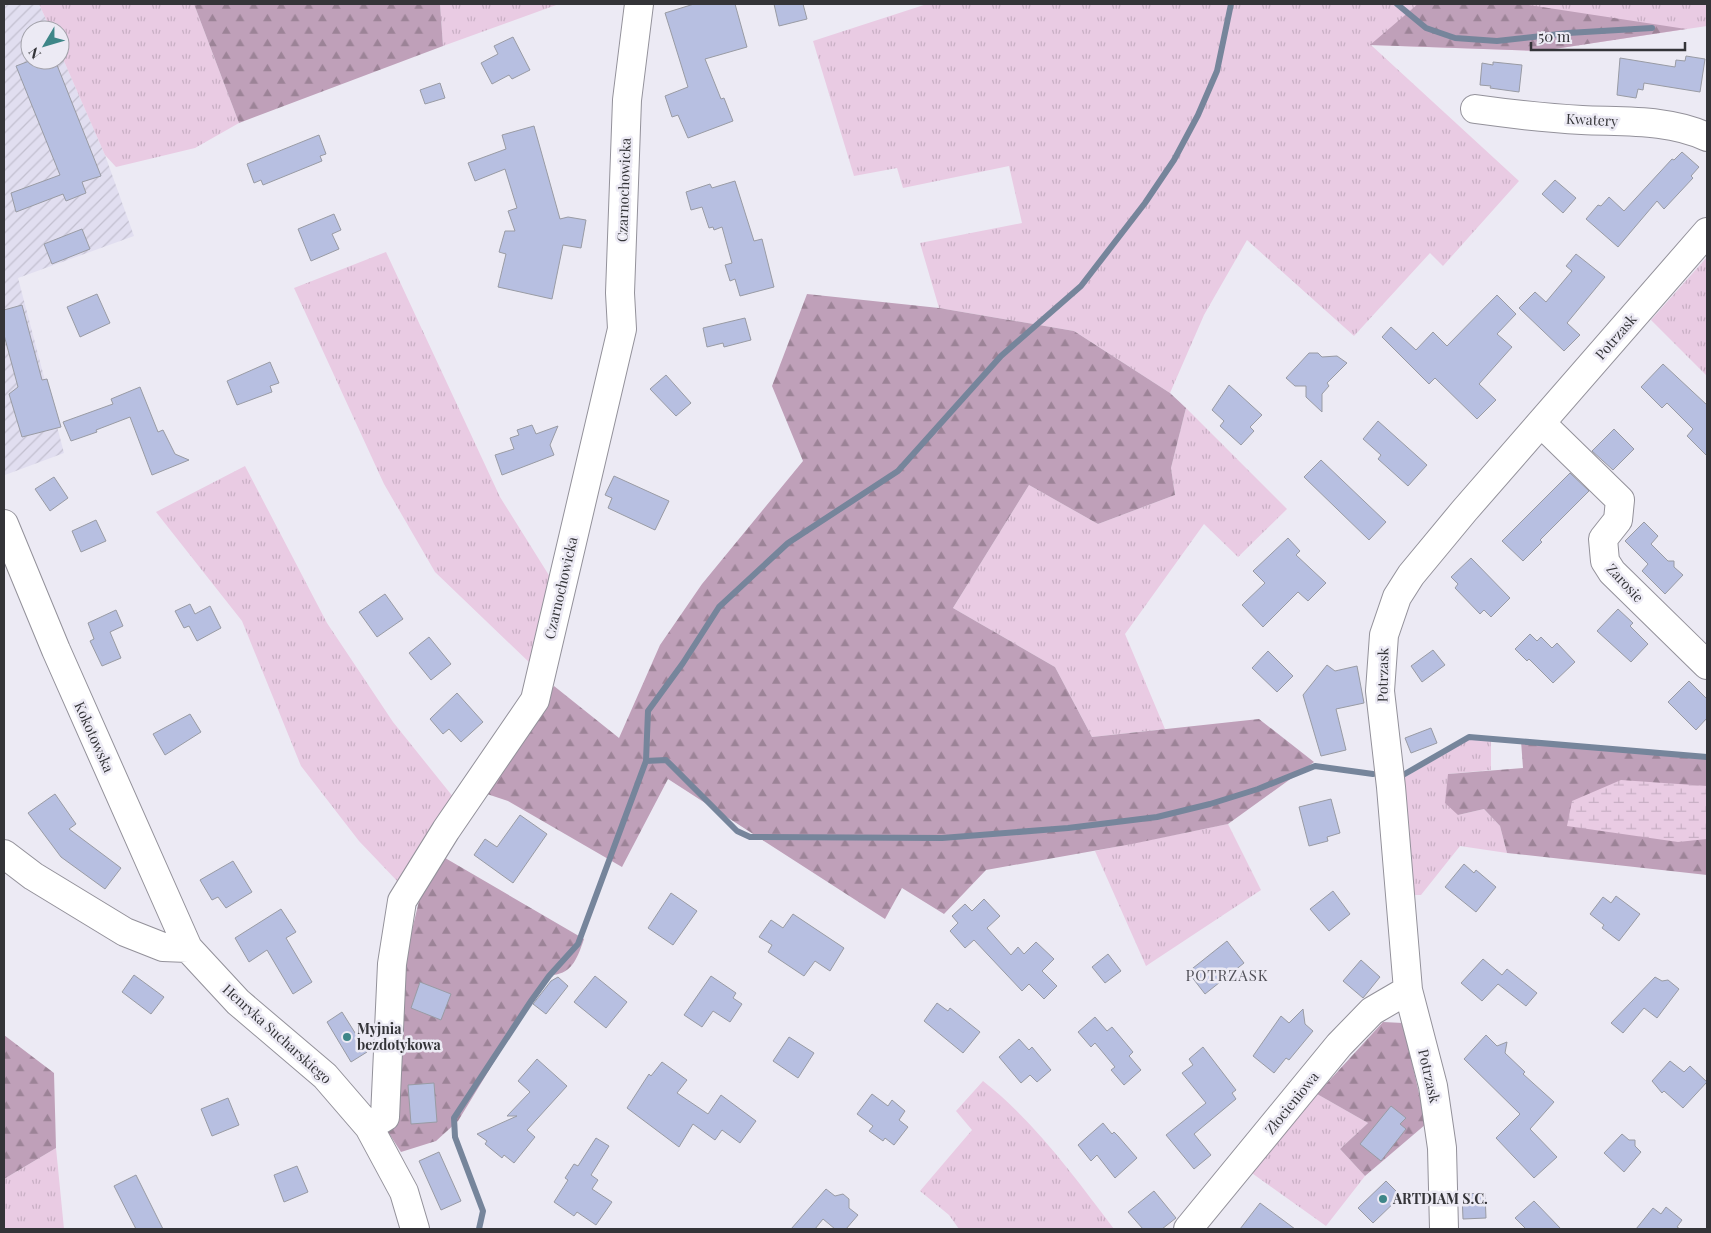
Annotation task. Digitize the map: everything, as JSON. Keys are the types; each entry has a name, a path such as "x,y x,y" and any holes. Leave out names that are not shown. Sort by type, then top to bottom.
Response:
{"street":[{"name":"Czarnochowicka","path":"369,1127 385,1118 392,964 402,901 446,830 535,700 622,329 620,293 627,100 639,4"},
{"name":"Kwatery","path":"1475,109 1528,116 1662,124 1707,137"},
{"name":"Potrzask","path":"1444,1229 1442,1148 1433,1086 1408,990 1391,787 1380,691 1384,635 1397,597 1411,575 1464,511 1542,424 1707,232"},
{"name":"Zarosie","path":"1542,424 1620,500 1618,520 1603,539 1605,561 1612,572 1707,665"},
{"name":"Kokotowska","path":"4,524 56,650 188,948"},
{"path":"4,854 33,876 125,932 163,947 188,948"},
{"name":"Henryka Sucharskiego","path":"188,948 238,1002 325,1076 369,1127 404,1192 415,1229"},
{"name":"Złocieniowa","path":"1188,1229 1339,1046 1372,1011 1408,990"}],"shaded area":[{"path":"4,4 39,4 46,20 20,20 20,70 68,70 105,155 134,236 18,278 64,453 5,475"}],"green space":[{"path":"39,4 194,4 239,123 195,148 116,167 105,155 68,70 70,70 70,20 46,20"},
{"path":"194,4 440,4 443,46 239,123"},
{"path":"440,4 559,4 443,46"},
{"path":"927,4 1707,4 1707,26 1541,51 1371,45 1519,181 1443,266 1430,253 1354,336 1247,240 1204,315 1170,393 1074,331 939,308 920,243 1022,223 1009,166 903,188 897,168 854,176 813,41"},
{"path":"1418,4 1522,4 1686,29 1541,51 1370,45"},
{"path":"386,252 500,497 550,577 532,665 435,572 384,484 294,288"},
{"path":"1707,257 1707,376 1651,320"},
{"path":"807,294 939,308 1074,331 1170,393 1186,408 1171,468 1175,495 1098,524 1029,485 953,608 1055,667 1092,737 1259,719 1314,762 1228,824 1132,844 986,870 944,914 902,888 885,919 668,779 622,867 508,801 484,793 554,686 619,738 660,645 702,584 803,461 772,386"},
{"path":"1186,408 1287,509 1238,557 1204,524 1125,634 1165,729 1092,737 1055,667 953,608 1029,485 1098,524 1175,495 1171,468"},
{"path":"245,466 327,623 393,722 454,798 399,883 359,841 301,766 242,621 156,512"},
{"path":"1491,739 1491,770 1448,774 1458,815 1484,809 1500,826 1507,853 1460,846 1421,895 1408,895 1402,779 1468,740"},
{"path":"1521,741 1707,755 1707,875 1507,853 1500,826 1484,809 1458,815 1445,803 1448,774 1523,768"},
{"path":"1621,780 1707,786 1707,839 1678,842 1567,826 1572,801"},
{"path":"1228,824 1261,890 1146,966 1095,851"},
{"path":"440,855 584,939 574,963 560,974 553,975 519,1021 458,1121 436,1141 401,1152 388,1132 401,975 420,897"},
{"path":"1383,1022 1403,1023 1426,1124 1365,1176 1340,1149 1368,1123 1317,1094"},
{"path":"4,1035 54,1073 56,1148 4,1179"},
{"path":"983,1081 1020,1114 1053,1150 1114,1229 959,1229 949,1215 920,1191 972,1130 956,1111"},
{"path":"1317,1094 1368,1123 1340,1149 1365,1176 1326,1226 1249,1171"},
{"path":"56,1148 64,1229 4,1229 4,1179"}],"building":[{"path":"694,4 735,4 747,47 705,59 721,99 724,98 733,121 688,138 678,115 672,117 665,96 688,87 665,13"},
{"path":"774,4 803,4 807,19 779,26"},
{"path":"513,37 530,70 512,79 509,75 492,84 481,63 498,54 494,46"},
{"path":"1686,56 1705,59 1700,92 1644,83 1643,90 1638,89 1636,98 1617,95 1620,58 1675,67 1676,60 1685,61"},
{"path":"1493,62 1522,65 1519,92 1480,85 1482,63 1493,65"},
{"path":"20,64 20,70 59,70 101,176 82,182 86,193 66,201 63,194 16,212 11,193 60,175 16,66"},
{"path":"440,83 445,98 425,104 420,90"},
{"path":"534,126 560,219 568,217 586,220 581,248 563,245 552,299 498,287 506,254 499,252 505,231 515,231 508,211 517,208 505,169 475,181 468,163 506,149 502,135"},
{"path":"319,135 326,154 320,156 322,161 263,185 261,180 254,183 247,164"},
{"path":"1682,152 1699,167 1691,176 1693,178 1664,209 1657,201 1618,247 1586,219 1598,205 1601,206 1609,197 1624,211 1672,159 1674,160"},
{"path":"1555,180 1576,198 1563,213 1542,194"},
{"path":"735,181 754,241 762,239 774,287 740,296 735,279 730,281 725,265 732,263 722,227 714,230 713,227 709,228 702,207 691,210 686,192 710,184 712,188"},
{"path":"334,214 341,230 332,234 339,249 311,261 298,229"},
{"path":"82,229 90,249 52,264 44,244"},
{"path":"1576,254 1605,277 1567,323 1580,335 1564,351 1519,308 1535,292 1546,302 1572,271 1566,266"},
{"path":"97,294 110,323 80,337 67,307"},
{"path":"1497,295 1516,314 1497,334 1512,347 1479,384 1496,400 1477,419 1435,378 1429,384 1382,337 1391,327 1416,350 1433,332 1447,346"},
{"path":"22,305 42,380 47,379 61,427 22,437 9,394 18,387 4,335 4,310"},
{"path":"745,318 751,340 724,347 723,343 707,347 703,328"},
{"path":"1309,353 1318,353 1322,357 1337,356 1347,363 1327,383 1329,386 1322,394 1322,412 1306,397 1306,386 1295,386 1286,378"},
{"path":"270,362 279,383 270,386 272,392 237,405 227,381"},
{"path":"1663,364 1707,405 1707,456 1687,436 1693,429 1667,403 1662,408 1641,387"},
{"path":"666,375 691,403 676,416 650,389"},
{"path":"1229,385 1262,415 1250,427 1254,431 1241,445 1220,426 1224,421 1212,410"},
{"path":"140,387 158,432 163,430 175,454 189,460 152,475 130,417 71,441 63,422 113,404 111,399"},
{"path":"1378,421 1427,465 1408,486 1378,459 1381,455 1363,439"},
{"path":"532,425 536,434 558,426 550,445 554,455 502,475 495,455 514,449 510,438 519,435 517,430"},
{"path":"1614,429 1634,449 1613,470 1592,451"},
{"path":"1321,460 1386,522 1369,540 1304,477"},
{"path":"1570,473 1589,491 1540,540 1542,542 1523,561 1502,541"},
{"path":"614,476 669,501 655,530 608,508 612,498 605,495"},
{"path":"54,477 68,498 50,511 35,489"},
{"path":"96,520 106,541 81,552 72,531"},
{"path":"1644,522 1658,536 1651,544 1668,561 1674,561 1674,567 1683,575 1665,594 1642,571 1648,564 1625,541"},
{"path":"1288,538 1300,551 1296,555 1326,583 1308,601 1298,592 1263,627 1242,605 1265,583 1253,571"},
{"path":"1471,558 1510,598 1491,617 1484,610 1480,614 1455,588 1458,584 1451,577"},
{"path":"385,594 403,619 377,637 359,612"},
{"path":"190,604 195,614 210,606 221,628 197,641 189,626 184,628 175,611"},
{"path":"1618,609 1633,623 1630,626 1648,644 1631,662 1597,631"},
{"path":"116,610 123,626 110,632 121,658 102,666 90,641 94,639 88,623"},
{"path":"1530,634 1537,641 1541,637 1552,648 1557,643 1575,662 1553,683 1529,659 1527,661 1515,649"},
{"path":"429,637 451,664 431,680 409,653"},
{"path":"1433,650 1445,665 1422,682 1411,666"},
{"path":"1268,651 1293,676 1277,692 1252,668"},
{"path":"1327,665 1335,671 1357,666 1364,703 1336,709 1346,750 1321,756 1303,695"},
{"path":"1689,681 1707,699 1707,718 1696,730 1668,702"},
{"path":"457,693 483,722 461,742 449,729 443,734 430,719"},
{"path":"190,714 201,732 165,755 153,734"},
{"path":"1431,728 1437,743 1411,753 1405,738"},
{"path":"55,794 76,824 69,829 121,868 105,889 61,857 28,813"},
{"path":"1331,799 1340,833 1327,837 1328,841 1309,846 1299,807"},
{"path":"520,815 547,834 513,883 474,855 485,839 497,847"},
{"path":"233,861 252,892 226,908 218,897 212,900 200,880"},
{"path":"1464,864 1474,873 1476,870 1496,887 1476,912 1445,887"},
{"path":"1333,891 1350,914 1329,931 1310,909"},
{"path":"671,893 697,911 673,945 648,928"},
{"path":"1616,896 1640,914 1619,941 1602,928 1604,925 1590,914 1603,897 1611,903"},
{"path":"984,899 1000,916 987,928 1011,955 1018,947 1024,954 1036,942 1054,959 1042,971 1057,986 1044,999 1029,984 1022,991 974,940 965,948 950,931 958,923 952,916 965,904 972,911"},
{"path":"281,909 296,932 286,938 312,982 293,994 267,950 249,962 235,938"},
{"path":"793,914 844,948 830,971 815,961 804,976 768,952 772,945 759,937 771,920 783,928"},
{"path":"1227,941 1244,963 1205,994 1188,972"},
{"path":"1108,954 1121,971 1105,983 1092,967"},
{"path":"1483,959 1502,975 1507,969 1537,993 1526,1006 1498,984 1482,1001 1461,983"},
{"path":"1361,960 1380,977 1363,998 1343,981"},
{"path":"134,975 164,997 151,1014 122,992"},
{"path":"595,976 627,1002 606,1028 574,1002"},
{"path":"711,976 736,993 733,998 742,1004 730,1022 713,1011 702,1027 684,1015"},
{"path":"558,977 568,986 546,1014 533,1004 551,981"},
{"path":"1655,977 1662,981 1668,980 1679,989 1657,1018 1644,1008 1623,1033 1611,1023"},
{"path":"420,982 451,994 441,1020 411,1008"},
{"path":"937,1003 948,1011 950,1008 980,1032 963,1053 924,1021"},
{"path":"1303,1009 1305,1024 1313,1031 1289,1060 1286,1058 1274,1073 1253,1056 1281,1016 1289,1023"},
{"name":"Myjnia bezdotykowa","path":"342,1012 367,1052 351,1062 327,1022"},
{"path":"1095,1017 1107,1031 1112,1027 1133,1052 1129,1056 1141,1070 1124,1085 1111,1070 1115,1067 1095,1043 1091,1047 1078,1032"},
{"path":"1486,1035 1497,1046 1507,1042 1505,1053 1525,1072 1523,1074 1554,1102 1530,1129 1557,1157 1534,1178 1496,1138 1520,1114 1464,1059"},
{"path":"789,1037 814,1053 798,1078 773,1061"},
{"path":"1019,1039 1029,1050 1032,1047 1051,1070 1037,1082 1030,1075 1021,1083 999,1057"},
{"path":"1203,1047 1236,1090 1232,1093 1236,1099 1194,1134 1211,1155 1194,1169 1166,1135 1206,1103 1182,1073 1193,1065 1189,1059"},
{"path":"537,1059 567,1086 527,1130 535,1137 514,1163 504,1155 502,1158 485,1144 487,1141 477,1134 517,1116 507,1116 530,1092 518,1081"},
{"path":"1670,1061 1684,1072 1690,1066 1707,1082 1683,1108 1664,1091 1662,1093 1652,1081"},
{"path":"662,1062 687,1080 677,1093 708,1114 721,1095 756,1121 740,1143 722,1130 715,1140 693,1124 679,1147 627,1108 649,1074 651,1076"},
{"path":"434,1083 437,1122 411,1124 408,1085"},
{"path":"872,1094 888,1106 892,1100 905,1111 899,1120 908,1127 894,1145 885,1138 883,1141 869,1131 873,1126 857,1114"},
{"path":"228,1098 239,1125 212,1136 201,1109"},
{"path":"1391,1106 1406,1118 1400,1124 1406,1129 1381,1161 1360,1144"},
{"path":"1103,1123 1112,1134 1114,1132 1118,1136 1137,1158 1115,1178 1097,1155 1091,1161 1078,1145"},
{"path":"1622,1134 1629,1140 1635,1140 1635,1146 1641,1152 1624,1172 1604,1153"},
{"path":"596,1138 609,1146 591,1175 598,1180 592,1189 612,1202 596,1225 577,1212 574,1216 554,1202 568,1180 565,1178 574,1164 578,1166"},
{"path":"439,1152 461,1201 441,1210 419,1161"},
{"path":"297,1166 308,1192 284,1202 274,1175"},
{"path":"136,1175 163,1229 136,1229 114,1186"},
{"path":"1386,1181 1401,1196 1373,1223 1358,1208"},
{"path":"826,1189 835,1196 843,1194 849,1199 849,1208 858,1215 846,1229 835,1229 823,1219 815,1229 791,1229"},
{"path":"1154,1191 1176,1218 1162,1229 1143,1229 1128,1212"},
{"path":"1485,1193 1486,1218 1463,1219 1462,1194"},
{"path":"1534,1201 1561,1229 1526,1229 1515,1218"},
{"path":"1260,1203 1295,1229 1240,1229"},
{"path":"1666,1207 1682,1220 1677,1227 1680,1229 1636,1229 1653,1208 1661,1214"}],"waterway":[{"path":"479,1229 483,1211 455,1137 454,1118 531,1001 549,976 578,944 646,761 648,711 683,663 719,607 788,543 898,471 1001,356 1081,286 1145,203 1174,160 1198,115 1217,71 1231,4"},
{"path":"1397,4 1426,28 1455,38 1497,41 1568,33 1652,28"},
{"path":"1403,775 1469,737 1707,757"},
{"path":"646,761 666,760 737,831 750,837 942,838 1068,828 1157,817 1210,804 1258,789 1315,766 1373,774"}],"place":[{"name":"Myjnia bezdotykowa","path":"347,1037"},
{"name":"ARTDIAM S.C.","path":"1383,1199"}],"district":[{"name":"POTRZASK","path":"1227,976"}]}
